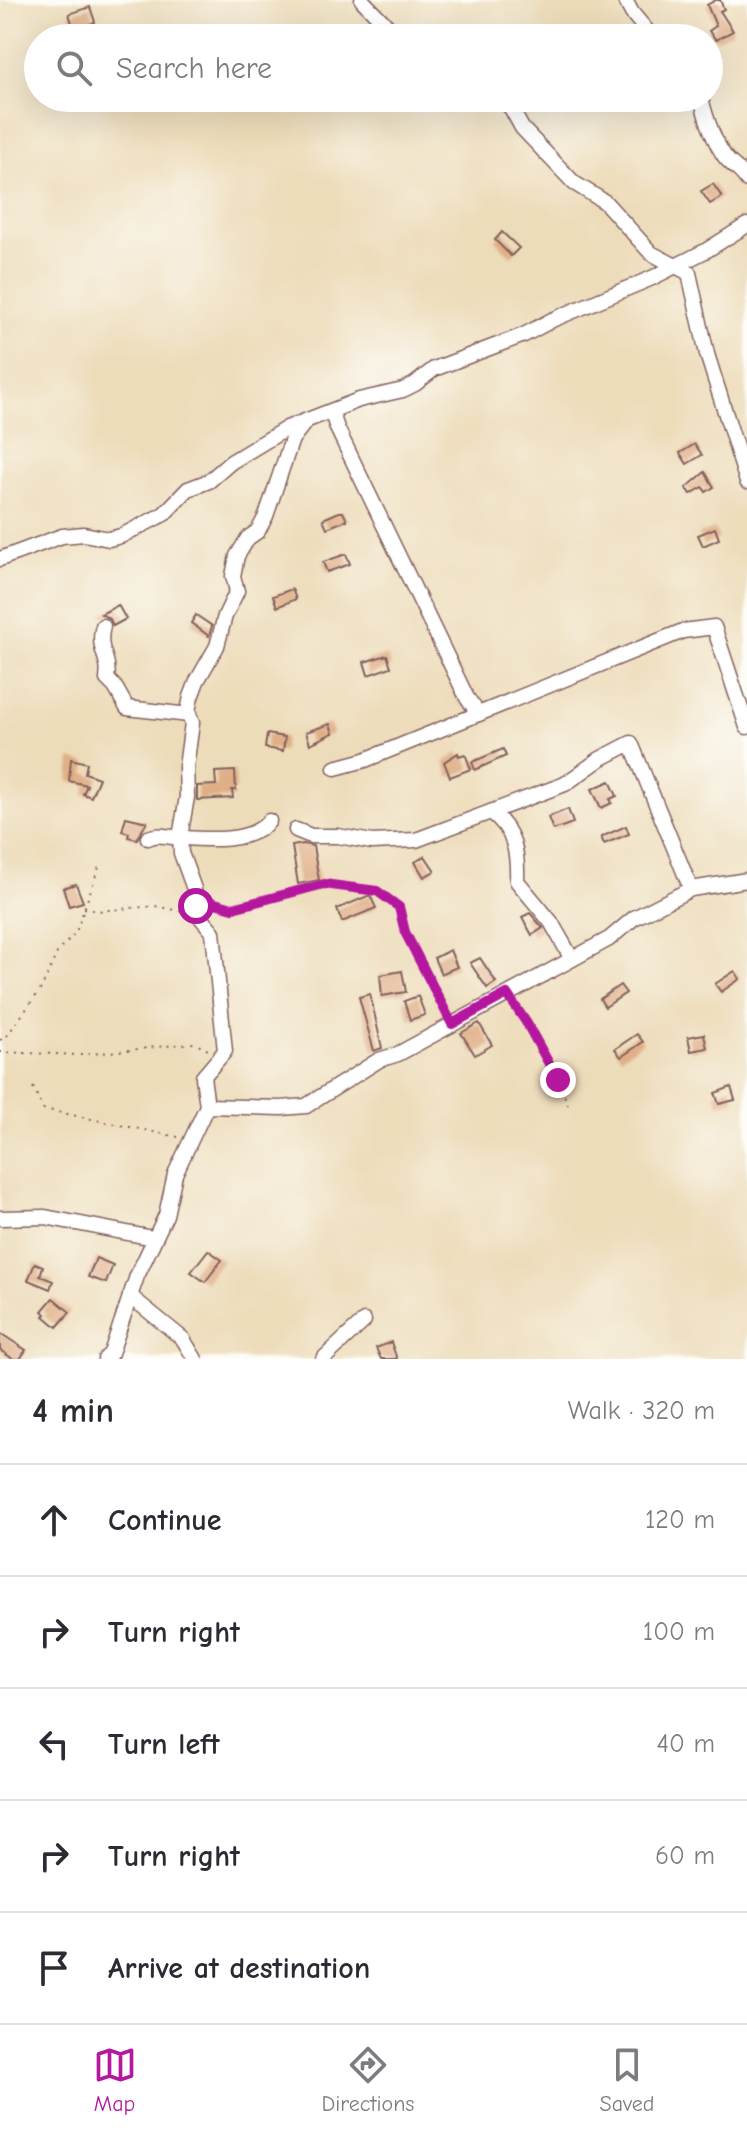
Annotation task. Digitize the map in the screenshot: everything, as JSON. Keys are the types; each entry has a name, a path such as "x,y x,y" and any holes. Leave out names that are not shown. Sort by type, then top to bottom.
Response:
{"street":[{"path":"362,0 385,24"},
{"path":"625,0 641,24"},
{"path":"513,112 522,128 574,183 605,202 651,253 689,273 707,354 747,482"},
{"path":"705,112 724,156 739,168 747,180"},
{"path":"0,559 62,536 84,534 109,539 121,536 164,514 188,489 209,481 220,470 274,434 359,400 403,390 434,369 524,335 676,266 747,225"},
{"path":"331,411 467,698 479,714"},
{"path":"105,1359 111,1353 153,1238 166,1215 175,1174 207,1106 203,1077 225,1051 213,932 197,913 194,889 181,853 193,689 217,646 225,616 237,591 233,576 237,556 266,516 292,439 306,421"},
{"path":"103,626 99,642 109,669 107,679 127,708 189,715"},
{"path":"335,768 365,760 683,631 714,627 747,727"},
{"path":"296,830 311,836 338,836 372,842 416,840 565,784 600,759 631,743 691,889"},
{"path":"491,812 501,819 515,845 519,858 517,881 551,922 572,959"},
{"path":"148,838 156,835 239,836 261,830 269,821"},
{"path":"207,1106 306,1106 379,1060 398,1054 609,939 634,918 691,889 747,880"},
{"path":"0,1218 45,1217 153,1238"},
{"path":"130,1296 183,1339 195,1359"},
{"path":"323,1359 364,1321"}],"path":[{"path":"0,1040 6,1037 41,989 57,953 76,932 100,864"},
{"path":"84,908 97,911 155,906 183,912 204,900 233,908 324,884 377,891 399,907 405,932 452,1024"},
{"path":"507,994 526,1022 569,1107"},
{"path":"0,1052 82,1055 194,1043 207,1049 215,1062"},
{"path":"33,1087 43,1109 191,1140"}],"building":[{"path":"720,0 724,9 720,11 733,31 723,36 723,24 715,24 707,5"},
{"path":"90,7 95,22 72,24 69,14"},
{"path":"713,184 722,197 710,204 701,191"},
{"path":"502,232 519,248 511,256 495,240"},
{"path":"695,444 702,455 687,464 680,453"},
{"path":"705,472 714,487 706,492 703,487 691,494 686,488"},
{"path":"343,512 347,520 327,528 323,519"},
{"path":"715,528 719,539 703,546 698,535"},
{"path":"346,554 350,564 327,572 323,562"},
{"path":"292,589 296,599 277,607 273,596"},
{"path":"118,605 126,619 113,626 110,619 101,614"},
{"path":"196,615 212,626 209,636 191,623"},
{"path":"387,655 391,667 368,675 364,662"},
{"path":"330,724 333,733 310,744 306,732"},
{"path":"267,734 285,737 283,751 265,748"},
{"path":"503,749 506,756 475,770 472,762"},
{"path":"458,753 459,756 465,754 471,769 450,777 444,762"},
{"path":"71,759 87,763 85,773 99,778 91,797 83,794 87,785 69,781"},
{"path":"235,771 236,790 232,790 233,798 197,800 197,786 216,785 215,772"},
{"path":"610,781 617,796 610,799 612,803 601,808 592,789"},
{"path":"568,809 573,823 553,830 548,817"},
{"path":"126,817 147,822 137,839 128,837 129,833 122,831"},
{"path":"626,826 629,834 604,844 601,837"},
{"path":"292,846 313,846 319,880 298,884"},
{"path":"425,856 435,871 424,877 415,862"},
{"path":"76,884 83,902 69,906 63,888"},
{"path":"370,895 376,908 342,922 337,909"},
{"path":"530,913 543,928 532,935 522,917"},
{"path":"450,950 457,967 441,974 434,958"},
{"path":"480,958 496,982 487,988 470,963"},
{"path":"402,971 406,992 382,996 380,975"},
{"path":"735,971 740,979 721,992 715,984"},
{"path":"620,985 626,993 605,1007 600,999"},
{"path":"370,994 382,1048 374,1051 359,997"},
{"path":"418,996 425,1015 410,1020 404,1001"},
{"path":"479,1023 492,1045 475,1055 461,1033"},
{"path":"637,1034 643,1042 621,1057 615,1049"},
{"path":"704,1034 707,1048 691,1051 688,1037"},
{"path":"731,1087 735,1100 719,1104 715,1093"},
{"path":"208,1250 222,1260 205,1282 191,1272"},
{"path":"96,1258 113,1265 106,1283 88,1277"},
{"path":"35,1263 43,1266 40,1276 53,1281 50,1289 28,1280"},
{"path":"53,1298 70,1312 57,1327 42,1311"},
{"path":"0,1333 26,1350 20,1359 13,1359 0,1350"},
{"path":"391,1342 397,1359 381,1359 376,1348"}],"route":[{"path":"196,906 204,900 233,908 324,884 377,891 399,907 405,932 452,1024 507,994 558,1080"}]}
